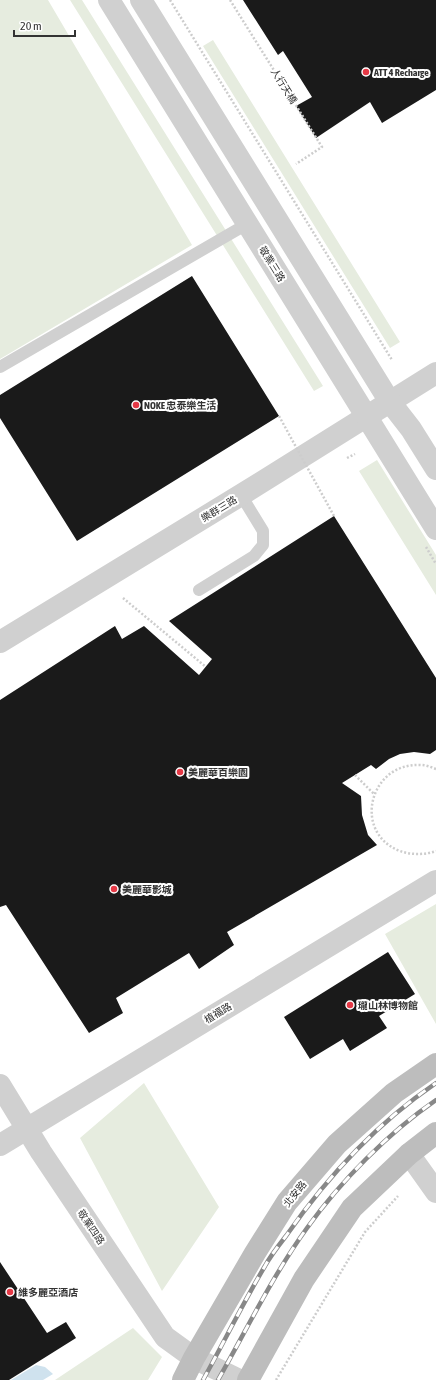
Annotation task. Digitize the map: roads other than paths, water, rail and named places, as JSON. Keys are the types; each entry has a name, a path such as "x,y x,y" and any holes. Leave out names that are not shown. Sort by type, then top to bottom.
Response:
{"main road":[{"name":"北安路","path":"183,1380 194,1358 255,1253 288,1202 337,1144 394,1093 436,1064"},
{"path":"248,1380 304,1279 352,1208 409,1154 436,1133"}],"street":[{"name":"敬業三路","path":"109,0 436,529"},
{"path":"141,0 390,402 412,429 436,469"},
{"name":"樂群三路","path":"0,642 241,495 436,373"},
{"name":"植福路","path":"0,1145 436,880"},
{"name":"敬業四路","path":"0,1085 26,1129 165,1337 194,1358 239,1380"},
{"path":"409,1154 436,1192"}],"lane":[{"path":"0,367 247,224"},
{"path":"199,590 254,556 263,545 263,531 241,495"}],"water":[{"path":"36,1365 45,1367 53,1374 43,1380 11,1380"}],"railway":[{"path":"203,1380 267,1262 318,1193 373,1133 393,1115 436,1083"},
{"path":"218,1380 283,1264 307,1228 334,1193 383,1142 436,1100"}],"place":[{"name":"ATT 4 Recharge","path":"366,72"},
{"name":"NOKE 忠泰樂生活","path":"136,405"},
{"name":"美麗華百樂園","path":"180,772"},
{"name":"美麗華影城","path":"114,889"},
{"name":"瓏山林博物館","path":"350,1005"},
{"name":"維多麗亞酒店","path":"10,1292"}]}
